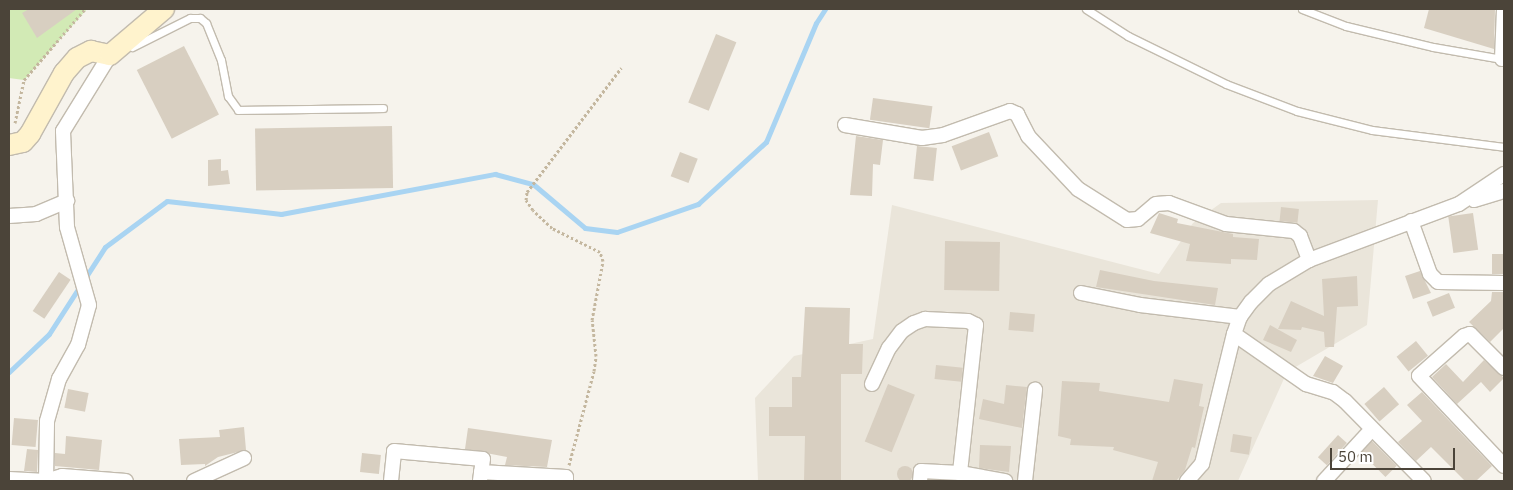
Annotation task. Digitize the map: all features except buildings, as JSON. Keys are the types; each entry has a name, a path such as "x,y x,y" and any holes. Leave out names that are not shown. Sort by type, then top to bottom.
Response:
{"street":[{"path":"46,481 47,421 59,379 78,345 89,305 89,294 75,262 68,227 63,131 110,55 164,9"},
{"path":"1503,59 1504,9"},
{"path":"16,144 77,58 91,51 110,55"},
{"path":"845,125 922,138 944,135 1010,111 1017,114 1028,136 1078,189 1127,220 1133,222 1156,204 1169,203 1226,224 1294,231 1300,236 1309,260"},
{"path":"1458,204 1504,174"},
{"path":"1187,481 1202,464 1234,334 1240,317 1269,284 1309,260 1458,204 1504,191"},
{"path":"9,216 36,214 66,201"},
{"path":"1411,221 1430,274 1438,282 1504,283"},
{"path":"1081,293 1140,305 1240,317"},
{"path":"872,384 889,348 902,331 914,323 925,319 968,321 976,325 976,352 960,472"},
{"path":"1234,334 1306,384 1333,392 1424,481"},
{"path":"1504,368 1470,334 1464,336 1419,376 1504,466"},
{"path":"1025,481 1035,390"},
{"path":"1327,480 1371,430"},
{"path":"391,481 394,451 482,459 481,477 566,479"},
{"path":"194,481 244,458"},
{"path":"920,481 921,471 960,472 1005,481"},
{"path":"9,478 46,481 62,476 126,481"}],"lane":[{"path":"1086,9 1128,36 1226,84 1297,110 1372,130 1504,147"},
{"path":"1302,9 1346,26 1432,48 1503,59"},
{"path":"110,55 121,53 190,18 200,18 206,23 222,60 228,96 238,110 383,108"}],"path":[{"path":"16,144 14,122 24,80 85,9"},
{"path":"566,479 594,371 596,356 592,320 603,261 600,252 552,228 533,210 526,200 527,192 621,68"}],"shaded area":[{"path":"1378,200 1367,325 1287,372 1238,481 758,481 755,398 794,356 873,339 892,205 1159,274 1193,223 1221,203"}],"green space":[{"path":"9,9 87,9 24,80 9,78"}],"waterway":[{"path":"9,372 49,334 105,247 167,201 281,214 495,174 533,184 585,228 617,232 698,204 766,142 816,23 825,9"}]}
